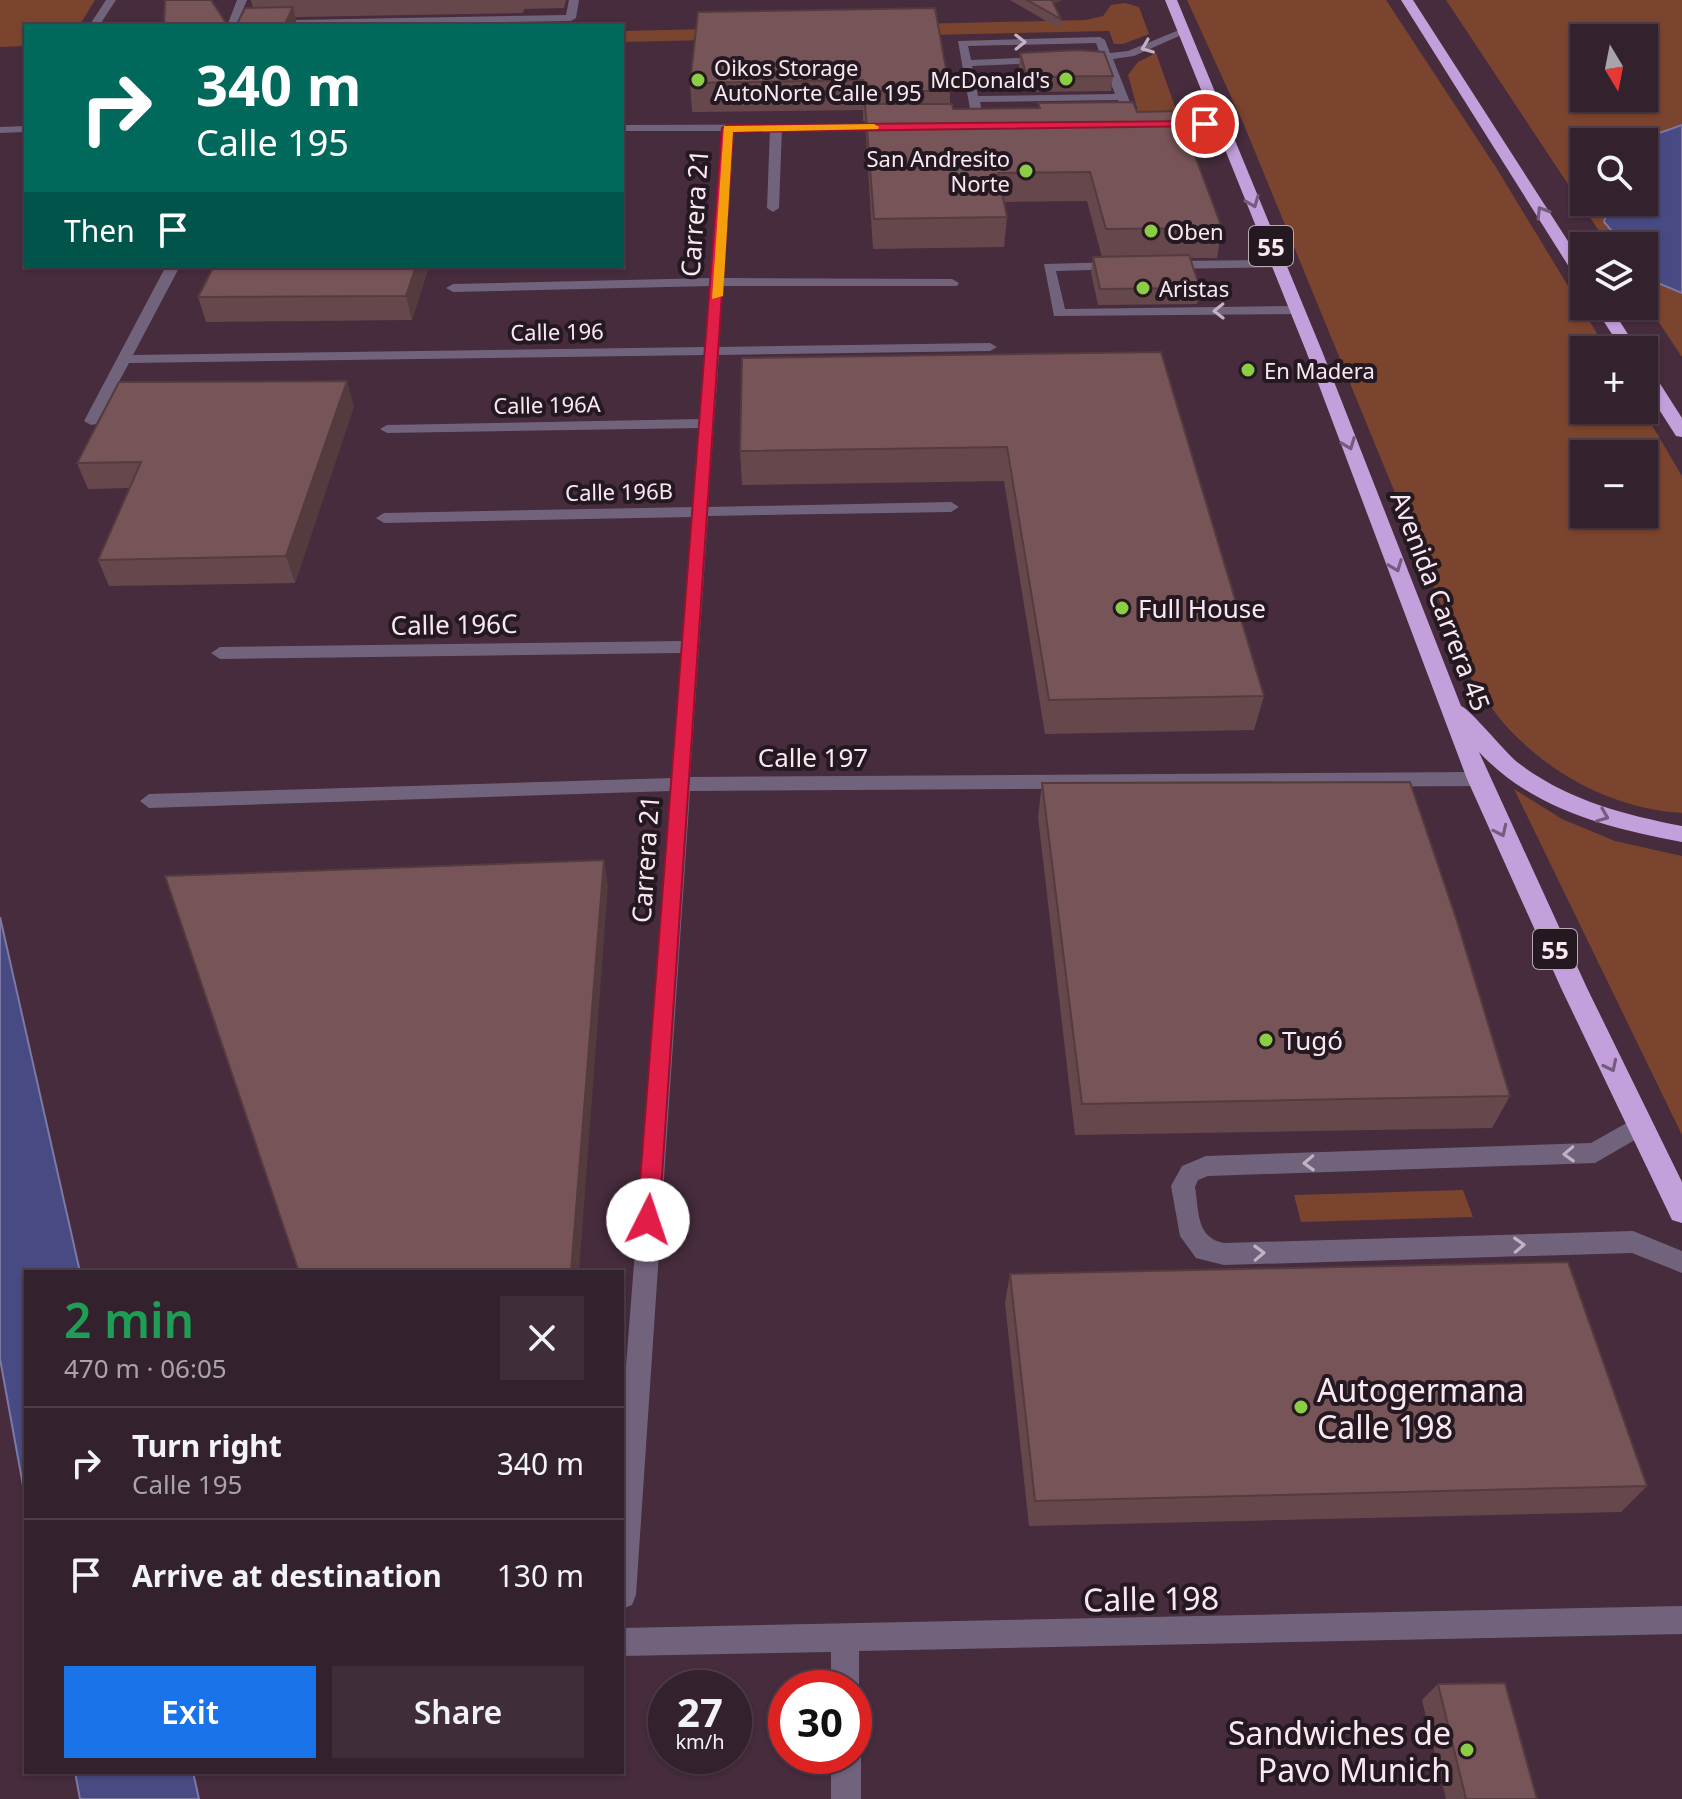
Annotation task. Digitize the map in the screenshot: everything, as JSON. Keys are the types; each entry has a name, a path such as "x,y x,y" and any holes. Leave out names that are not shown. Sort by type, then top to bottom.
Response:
{"highway":[{"name":"Avenida Carrera 45","path":"1171,0 1297,310 1478,779 1639,1126 1682,1211"},
{"path":"1407,0 1570,256"},
{"path":"1658,394 1682,432"},
{"path":"1438,681 1464,720 1501,761 1554,796 1619,822 1682,834"}],"street":[{"path":"95,24 111,0"},
{"path":"242,0 231,24 571,18 574,0"},
{"path":"966,63 1109,58 1145,49 1183,32"},
{"path":"979,126 962,43 1100,40 1133,125"},
{"path":"973,99 1123,97"},
{"path":"1117,125 1222,124"},
{"path":"964,127 995,126"},
{"path":"624,128 901,127"},
{"name":"Carrera 21","path":"624,1566 678,784 708,423 728,128"},
{"path":"773,208 776,128"},
{"path":"0,130 24,129"},
{"path":"1278,264 1049,267 1059,313 1297,310"},
{"path":"91,421 172,268"},
{"path":"453,288 718,282 952,283"},
{"name":"Calle 196","path":"124,359 990,347"},
{"name":"Calle 196A","path":"387,429 708,423"},
{"name":"Calle 196B","path":"384,518 951,507"},
{"name":"Calle 196C","path":"220,653 689,647"},
{"name":"Calle 197","path":"149,801 678,784 1478,779"},
{"path":"1639,1126 1595,1153 1206,1166 1190,1173 1183,1186 1192,1236 1204,1250 1224,1254 1633,1242 1682,1262"},
{"name":"Calle 198","path":"624,1642 1682,1620"},
{"path":"845,1638 845,1670"},
{"path":"846,1774 846,1799"}],"shaded area":[{"path":"0,0 95,0 80,24 24,24 24,46 0,47"},
{"path":"1187,0 1386,0 1497,169 1570,289 1570,320 1589,320 1598,336 1570,336 1570,424 1651,424 1682,476 1682,813 1633,805 1565,775 1544,761 1508,728 1471,678 1244,125"},
{"path":"1446,0 1682,0 1682,357 1657,320 1658,232 1600,232 1589,216 1658,216 1658,128 1570,128 1570,187"},
{"path":"1125,3 1139,7 1149,34 1123,44 1114,44 1109,31 624,42 624,31 1086,20 1103,16 1111,5"},
{"path":"1156,53 1178,115 1139,115 1128,75 1138,62"},
{"path":"1514,789 1562,819 1615,841 1682,856 1682,1135"},
{"path":"1463,1190 1473,1217 1301,1222 1294,1195"}],"water":[{"path":"1682,125 1682,293 1658,283 1658,232 1613,232 1604,222 1606,216 1658,216 1658,134"},
{"path":"0,917 80,1270 24,1270 24,1491 0,1359"},
{"path":"75,1774 193,1774 199,1799 80,1799"}],"building":[{"path":"165,0 211,0 227,24 164,24"},
{"path":"1027,0 1052,0 1061,19"},
{"path":"293,7 285,24 237,24 245,8"},
{"path":"935,8 950,91 864,91 863,80 690,83 698,12"},
{"path":"1104,52 1113,76 1027,77 1020,53"},
{"path":"1133,102 1137,112 1178,111 1222,228 1106,229 1090,172 998,173 1007,217 874,219 865,104 952,104 953,109 1040,108 1038,103"},
{"path":"1189,255 1200,288 1100,289 1093,257"},
{"path":"213,268 415,268 406,296 198,297"},
{"name":"Full House","path":"1161,352 1264,696 1049,700 1007,447 740,451 742,358"},
{"path":"347,381 286,556 98,560 141,462 77,463 119,382"},
{"path":"1410,782 1457,921 1510,1096 1082,1104 1042,783"},
{"path":"604,860 571,1270 298,1270 165,876"},
{"name":"Autogermana Calle 198","path":"1568,1262 1647,1486 1035,1501 1010,1274"},
{"path":"1505,1683 1537,1799 1466,1799 1438,1684"}],"slow traffic":[{"path":"717,296 728,128 874,127"}],"place":[{"name":"McDonald's","path":"1066,79"},
{"name":"Oikos Storage AutoNorte Calle 195","path":"698,80"},
{"name":"San Andresito Norte","path":"1026,171"},
{"name":"Oben","path":"1151,231"},
{"name":"Aristas","path":"1143,288"},
{"name":"En Madera","path":"1248,370"},
{"name":"Full House","path":"1122,608"},
{"name":"Tugó","path":"1266,1040"},
{"name":"Autogermana Calle 198","path":"1301,1407"},
{"name":"Sandwiches de Pavo Munich","path":"1467,1750"}],"route":[{"path":"648,1220 728,128 1205,124"}]}
